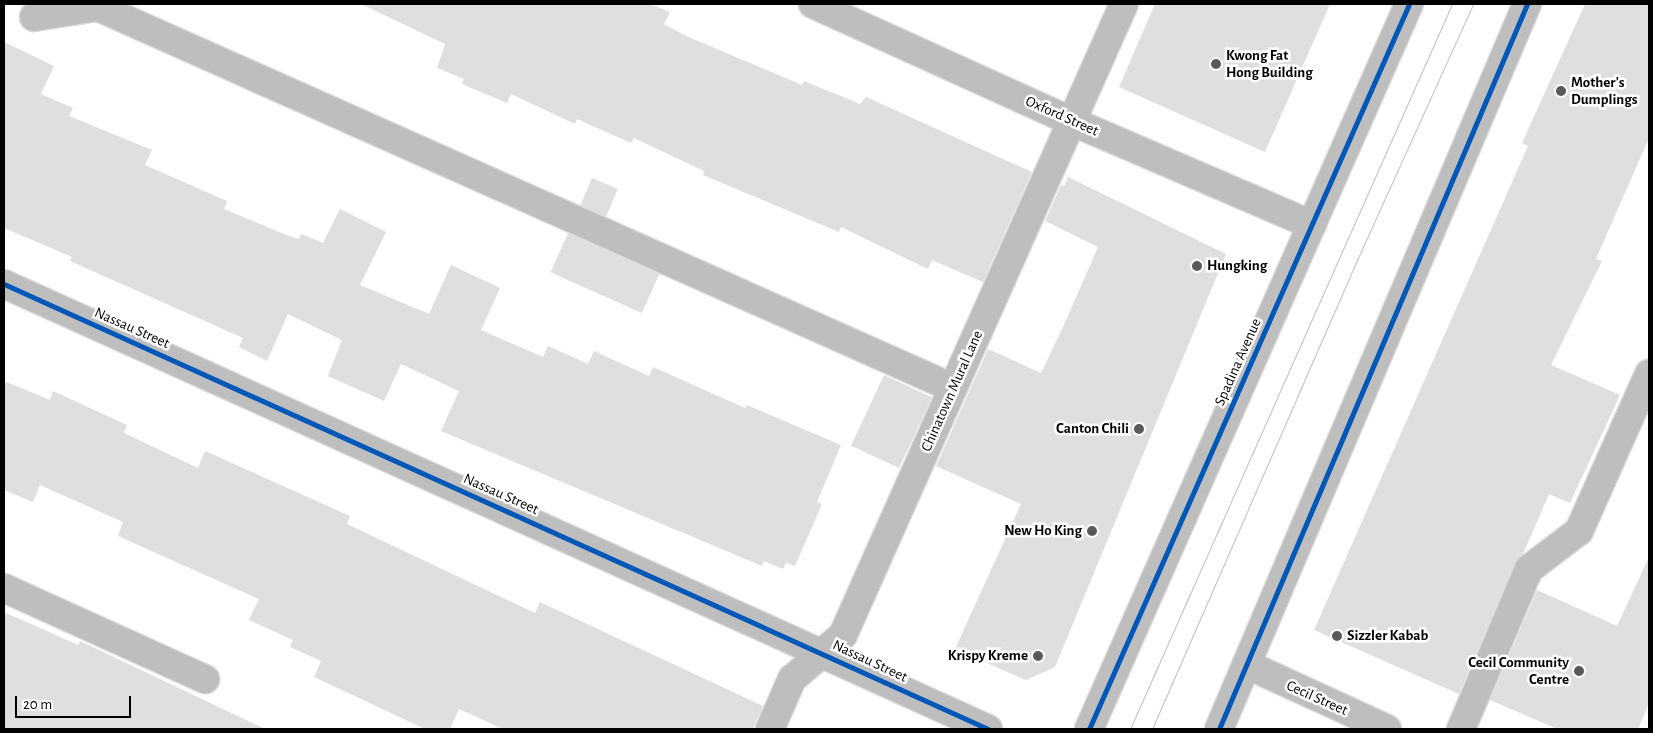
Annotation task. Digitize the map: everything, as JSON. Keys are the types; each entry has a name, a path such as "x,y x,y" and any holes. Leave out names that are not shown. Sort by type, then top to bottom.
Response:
{"street":[{"name":"Oxford Street","path":"813,4 1073,122 1312,226"},
{"name":"Chinatown Mural Lane","path":"770,729 792,679 843,635 1124,4"},
{"name":"Spadina Avenue","path":"1089,729 1409,4"},
{"path":"1219,729 1248,665 1527,4"},
{"path":"34,17 98,8 953,388"},
{"name":"Nassau Street","path":"4,284 988,729"},
{"path":"1461,729 1529,569 1579,531 1649,374"},
{"path":"4,588 205,679"},
{"name":"Cecil Street","path":"1248,665 1387,729"}],"building":[{"path":"361,4 650,4 670,12 664,24 684,35 802,85 804,81 860,104 866,97 1032,172 983,282 932,260 928,269 841,227 839,232 703,175 704,171 634,138 631,143 577,119 575,124 511,94 507,103 462,84 464,79 437,68 445,44"},
{"name":"Kwong Fat Hong Building","path":"1155,4 1330,4 1265,152 1119,87"},
{"path":"1585,4 1649,4 1649,138 1596,259 1602,261 1551,365 1620,395 1570,503 1549,494 1523,554 1515,563 1459,694 1314,630 1528,146 1522,143"},
{"path":"4,42 54,66 41,94 73,108 69,116 152,150 145,165 227,201 224,209 286,235 299,239 301,234 323,243 340,209 386,232 360,285 429,314 451,265 500,288 481,330 543,357 548,346 588,364 594,351 649,376 653,367 745,408 747,405 841,445 817,502 822,504 795,566 786,563 783,569 764,561 762,566 441,431 459,391 401,364 384,401 328,376 342,340 288,314 267,361 239,347 243,338 70,261 72,257 4,228"},
{"path":"1068,177 1226,254 1055,667 1026,680 955,649 1021,504 936,466 988,349 1041,373 1063,327 1098,247 1045,221 1061,185 1064,186"},
{"path":"592,178 618,189 606,217 580,206"},
{"path":"568,233 659,274 642,313 551,272"},
{"path":"884,375 932,397 899,468 851,446"},
{"path":"4,381 50,400 53,391 127,425 124,433 198,468 205,451 350,516 347,524 535,613 540,602 763,706 753,729 503,729 459,709 450,729 425,729 314,677 321,661 290,647 293,640 249,620 259,599 118,536 123,522 40,485 33,502 4,490"},
{"name":"Cecil Community Centre","path":"1649,557 1649,703 1638,729 1557,729 1490,700 1537,590 1617,626"},
{"path":"4,612 78,645 80,641 265,729 4,729"}],"tram line":[{"path":"1130,729 1452,4"},
{"path":"1152,729 1357,260 1473,4"}],"cycle path":[{"path":"1089,729 1409,4"},
{"path":"1219,729 1527,4"},
{"path":"4,284 988,729"}],"place":[{"name":"Kwong Fat Hong Building","path":"1216,64"},
{"name":"Mother's Dumplings","path":"1561,91"},
{"name":"Hungking","path":"1197,266"},
{"name":"Canton Chili","path":"1139,429"},
{"name":"New Ho King","path":"1092,531"},
{"name":"Sizzler Kabab","path":"1337,636"},
{"name":"Krispy Kreme","path":"1038,656"},
{"name":"Cecil Community Centre","path":"1579,671"}]}
